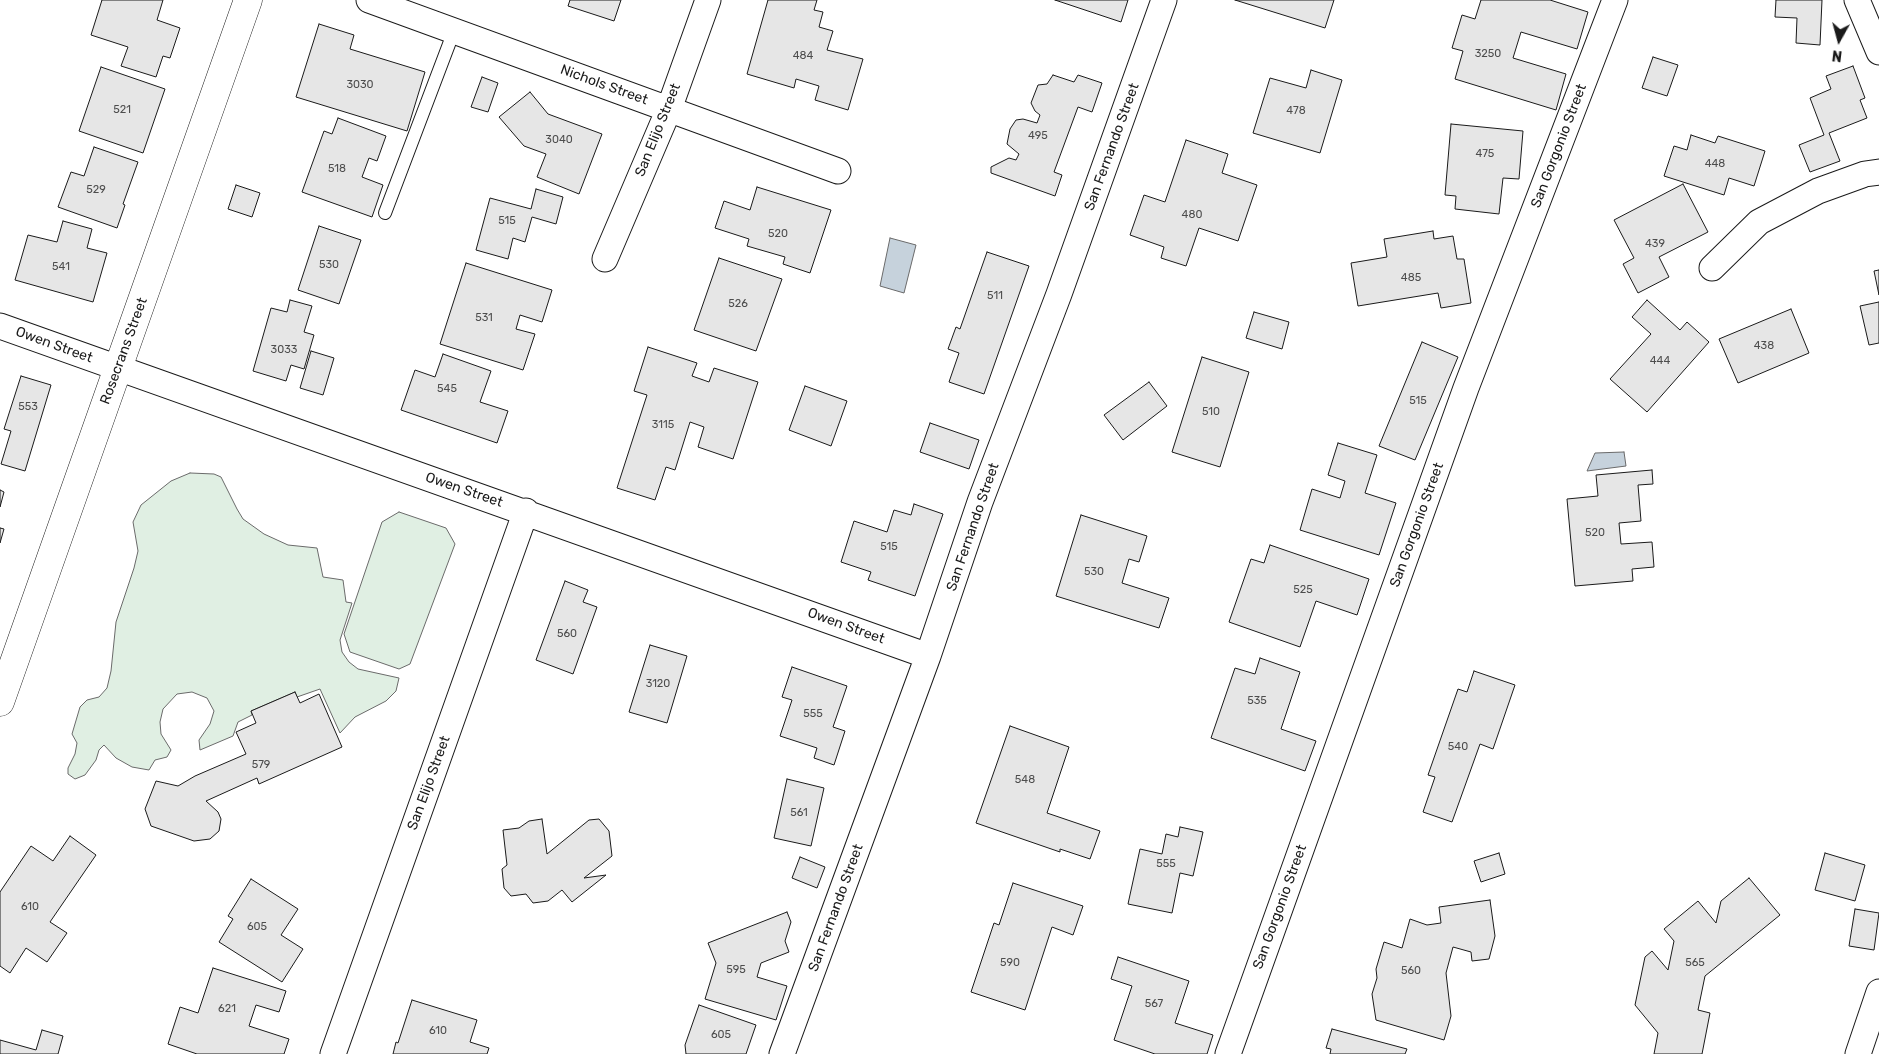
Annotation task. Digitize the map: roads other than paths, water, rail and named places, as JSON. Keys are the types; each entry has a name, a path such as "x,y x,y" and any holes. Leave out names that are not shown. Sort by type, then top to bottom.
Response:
{"street":[{"name":"Rosecrans Street","path":"0,702 248,0"},
{"name":"Nichols Street","path":"369,0 838,171"},
{"name":"San Elijo Street","path":"605,259 668,109 708,0"},
{"name":"San Fernando Street","path":"782,1054 928,656 980,502 1059,294 1164,0"},
{"name":"San Gorgonio Street","path":"1228,1054 1466,388 1615,0"},
{"path":"1857,0 1879,52"},
{"path":"1712,268 1759,222 1818,191 1865,174 1879,172"},
{"name":"Owen Street","path":"0,326 928,656"},
{"name":"San Elijo Street","path":"333,1054 526,512"},
{"path":"1858,1054 1879,992"}],"lane":[{"path":"385,213 454,31"}]}
